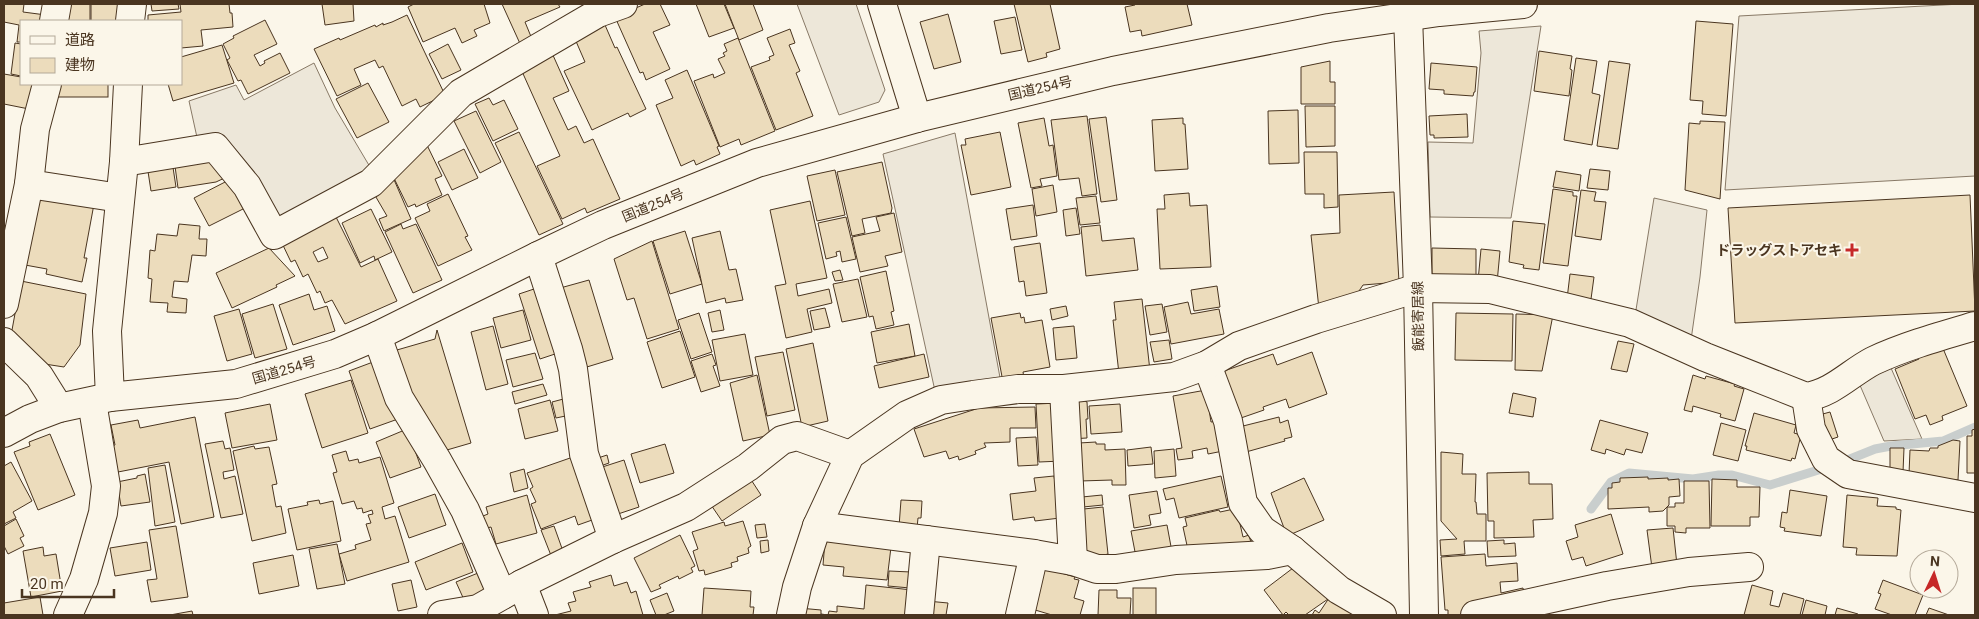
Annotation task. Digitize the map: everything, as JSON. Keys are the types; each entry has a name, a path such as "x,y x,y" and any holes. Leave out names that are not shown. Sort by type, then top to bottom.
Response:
{"main road":[{"path":"54,20 57,4"},
{"path":"130,20 132,4"},
{"path":"124,162 215,147 247,186 274,235 371,183 461,93 596,8 623,4"},
{"path":"882,4 917,118"},
{"name":"国道254号","path":"4,434 30,419 59,408 101,400 236,384 335,354 377,336 603,225 757,163 917,118 1114,71 1329,28 1408,16 1438,8 1523,4"},
{"name":"飯能寄居線","path":"1408,16 1418,288 1424,615"},
{"path":"4,304 29,184 35,129 48,85"},
{"path":"68,615 84,579 103,513 106,486 101,400 124,162 128,85"},
{"path":"29,184 120,198"},
{"path":"538,256 573,369 584,454 613,539"},
{"path":"791,615 797,587 817,526 850,455 907,415 942,400 1018,389 1064,389 1174,377 1207,365 1239,346 1316,319 1418,288 1490,289 1630,323 1705,357 1806,396 1819,395 1872,362 1936,337 1975,326"},
{"path":"377,336 399,398 512,590 534,615"},
{"path":"4,342 39,376 59,408"},
{"path":"1207,365 1228,421 1243,503 1262,530 1292,550 1339,590 1382,615"},
{"path":"1064,389 1073,561"},
{"path":"1806,396 1811,429 1826,459 1848,474 1975,498"},
{"path":"442,615 478,609 613,539 686,507 748,467 782,440 798,436 850,455"},
{"path":"817,526 1034,554 1073,561 1097,569 1116,569 1176,560 1266,555 1292,550"},
{"path":"919,615 926,540"},
{"path":"1020,615 1034,554"},
{"path":"1475,615 1606,586 1689,572 1748,567"}],"shaded area":[{"path":"797,4 856,4 885,90 879,102 839,115"},
{"path":"1975,4 1975,176 1725,190 1739,16"},
{"path":"1541,26 1511,218 1430,217 1428,142 1473,143 1481,53 1479,31"},
{"path":"314,63 335,108 373,172 277,225 198,142 189,101 236,85 244,100"},
{"path":"955,133 1001,383 935,391 883,154"},
{"path":"1654,198 1707,210 1691,340 1635,316"},
{"path":"1891,368 1922,439 1884,441 1859,383"}],"building":[{"path":"4,4 24,4 23,12 46,15 46,20 20,20 20,42 17,42 19,25 4,22"},
{"path":"62,4 90,4 90,20 62,20"},
{"path":"91,4 118,4 118,20 91,20"},
{"path":"151,4 178,4 179,9 152,11"},
{"path":"180,4 229,4 233,27 201,30 203,46 182,48 182,20 148,20 148,15 181,12"},
{"path":"322,4 353,4 354,21 325,25"},
{"path":"414,4 484,4 490,23 474,30 477,36 462,43 455,28 423,42 408,7"},
{"path":"502,4 558,4 560,7 525,22 532,39 522,48"},
{"path":"645,4 660,4 670,25 653,32 670,69 646,80 643,72 640,73 615,17"},
{"path":"696,4 724,4 734,28 709,37"},
{"path":"725,4 753,4 763,30 739,40"},
{"path":"1014,4 1050,4 1060,49 1046,53 1047,57 1028,62"},
{"path":"1135,4 1187,4 1192,25 1142,36 1141,30 1130,32 1125,7"},
{"path":"948,14 961,62 934,69 920,22"},
{"path":"407,15 445,95 420,107 416,99 402,106 383,66 379,68 375,60 354,69 361,85 337,96 314,49 339,38 340,40 375,25 376,27 383,23 383,25"},
{"path":"1015,17 1022,50 1001,54 994,21"},
{"path":"265,20 277,44 254,55 260,66 265,63 264,61 280,53 290,73 248,94 241,80 238,81 227,60 230,58 223,44 234,38 233,36"},
{"path":"1696,21 1733,24 1726,116 1702,114 1703,101 1690,100"},
{"path":"605,25 646,109 630,117 628,113 592,130 564,71 585,62 575,39"},
{"path":"790,29 795,43 789,45 800,71 796,73 813,116 776,130 751,67 770,60 769,57 774,55 767,38"},
{"path":"738,38 775,131 741,145 739,139 720,147 694,81 713,74 714,78 725,73 718,59 725,56 723,53 727,51 724,44"},
{"path":"15,43 20,44 20,76 11,74"},
{"path":"448,44 461,70 442,79 429,54"},
{"path":"222,45 234,83 173,101 168,85 182,85 182,57"},
{"path":"1539,51 1572,56 1569,96 1534,91"},
{"path":"552,53 569,91 553,98 568,130 576,126 584,143 593,139 620,199 587,213 585,208 562,219 537,166 560,156 520,67"},
{"path":"1576,58 1597,61 1592,93 1600,95 1592,145 1564,140"},
{"path":"1330,61 1330,82 1335,82 1335,104 1301,104 1301,67"},
{"path":"1609,61 1630,64 1618,149 1597,146"},
{"path":"1431,63 1477,67 1473,96 1444,94 1444,90 1429,89"},
{"path":"687,70 719,146 717,147 720,154 696,165 694,160 681,166 656,105 673,98 665,80"},
{"path":"4,74 20,77 20,85 39,85 34,110 4,104"},
{"path":"368,83 389,122 357,138 336,99"},
{"path":"57,85 108,85 108,97 57,97"},
{"path":"489,98 493,105 504,100 518,129 493,141 475,104"},
{"path":"1305,106 1335,106 1335,146 1306,147"},
{"path":"1298,110 1299,163 1269,164 1268,111"},
{"path":"476,111 501,162 480,173 454,121"},
{"path":"1467,114 1468,137 1434,138 1434,135 1430,135 1429,116"},
{"path":"1087,116 1097,194 1082,196 1079,178 1059,180 1051,120"},
{"path":"1106,117 1117,200 1101,202 1089,119"},
{"path":"1044,118 1049,146 1053,145 1057,176 1040,179 1042,186 1031,188 1018,123"},
{"path":"1183,118 1188,169 1155,171 1152,120"},
{"path":"1700,121 1725,122 1720,199 1685,190 1689,123 1700,124"},
{"path":"519,132 563,224 539,235 495,143"},
{"path":"1000,132 1011,187 971,195 961,145 966,145 965,139"},
{"path":"426,143 442,176 435,179 442,195 416,207 415,204 408,207 391,172"},
{"path":"464,149 478,178 452,190 438,162"},
{"path":"1304,152 1337,152 1338,207 1324,208 1324,194 1305,194"},
{"path":"214,153 233,174 216,182 178,188 174,159"},
{"path":"172,161 176,187 151,191 147,165"},
{"path":"882,162 892,208 891,213 862,219 865,233 852,236 837,172"},
{"path":"1590,169 1610,171 1608,190 1587,188"},
{"path":"835,170 845,215 817,221 807,176"},
{"path":"1556,171 1581,175 1579,191 1553,187"},
{"path":"392,175 411,219 384,231 379,219 387,216 373,192"},
{"path":"229,180 245,208 209,226 194,198"},
{"path":"1053,185 1057,212 1036,216 1032,189"},
{"path":"1553,189 1573,192 1573,196 1577,196 1568,266 1543,263"},
{"path":"1581,190 1596,192 1594,201 1606,202 1601,240 1575,236"},
{"path":"39,192 94,204 84,258 87,258 82,282 46,274 47,269 25,265"},
{"path":"1394,192 1399,282 1363,285 1355,297 1319,309 1311,235 1340,233 1339,195"},
{"path":"1189,193 1190,206 1207,205 1211,267 1160,269 1157,209 1165,209 1164,195"},
{"path":"448,194 468,236 465,237 472,250 438,266 415,218 430,211 427,204"},
{"name":"ドラッグストアセキ","path":"1970,195 1975,311 1735,323 1728,208"},
{"path":"1096,196 1100,223 1080,225 1076,198"},
{"path":"810,201 827,278 796,284 798,296 829,289 832,303 807,309 812,332 786,338 775,286 786,284 770,210"},
{"path":"1033,205 1037,236 1011,240 1006,209"},
{"path":"1076,208 1080,234 1066,236 1063,210"},
{"path":"371,209 392,252 375,260 374,256 360,263 342,223"},
{"path":"894,213 902,252 885,256 888,266 860,272 852,237 880,231 876,217"},
{"path":"336,217 361,267 378,259 397,301 345,324 332,300 325,303 320,291 317,293 308,274 303,277 295,260 291,262 280,239 315,227","holes":["323,247 328,258 318,262 313,252"]},
{"path":"846,217 856,259 842,262 840,251 836,252 837,256 826,259 818,223"},
{"path":"1513,221 1545,224 1539,270 1523,268 1524,265 1509,262"},
{"path":"179,224 200,226 199,239 207,239 206,256 192,255 188,282 174,281 172,297 187,299 186,313 167,312 168,303 150,302 152,279 148,278 150,250 155,251 157,234 177,236"},
{"path":"401,224 403,229 416,224 442,280 413,293 385,232"},
{"path":"1100,225 1102,241 1134,238 1138,270 1086,276 1081,227"},
{"path":"685,231 702,284 670,294 653,241"},
{"path":"720,231 729,270 736,269 743,300 726,303 725,298 706,303 692,238"},
{"path":"652,241 679,329 647,339 634,298 627,300 614,259"},
{"path":"1040,243 1047,293 1026,296 1024,281 1019,282 1014,247"},
{"path":"269,248 295,276 276,285 277,287 232,308 216,273"},
{"path":"1432,248 1476,249 1476,280 1432,279"},
{"path":"1481,249 1500,251 1497,283 1478,281"},
{"path":"840,270 843,280 835,281 832,272"},
{"path":"886,271 894,311 891,312 894,325 876,329 873,316 869,317 860,277"},
{"path":"1570,274 1594,277 1591,299 1567,299"},
{"path":"858,279 867,317 842,322 833,284"},
{"path":"589,280 613,359 577,370 553,290"},
{"path":"21,281 86,294 80,345 64,367 38,363 12,330"},
{"path":"543,286 564,351 540,359 519,294"},
{"path":"1217,286 1220,307 1194,311 1191,290"},
{"path":"309,294 314,310 327,306 335,331 293,345 279,305"},
{"path":"1142,299 1150,371 1119,374 1113,320 1116,320 1114,302"},
{"path":"1188,302 1191,314 1219,309 1224,334 1171,344 1164,307"},
{"path":"273,304 287,349 255,358 242,314"},
{"path":"1162,304 1167,332 1150,335 1145,306"},
{"path":"1066,306 1068,316 1052,320 1050,309"},
{"path":"825,308 830,327 814,330 810,311"},
{"path":"239,309 252,354 227,361 214,316"},
{"path":"523,310 531,340 501,348 493,318"},
{"path":"720,310 724,330 712,332 708,313"},
{"path":"699,313 712,352 691,359 678,320"},
{"path":"1020,313 1021,318 1024,317 1025,323 1042,320 1050,367 1023,372 1024,378 1003,382 991,318"},
{"path":"1456,313 1513,314 1512,361 1455,360"},
{"path":"1516,314 1553,315 1542,371 1515,370"},
{"path":"909,324 915,356 877,363 871,332"},
{"path":"493,326 508,384 486,390 471,332"},
{"path":"1074,326 1077,358 1056,360 1053,328"},
{"path":"437,330 471,443 440,452 390,352 435,339"},
{"path":"680,331 695,377 662,388 647,342"},
{"path":"745,334 753,375 720,381 712,340"},
{"path":"1169,340 1172,359 1154,362 1150,342"},
{"path":"1618,341 1634,344 1627,372 1611,369"},
{"path":"813,343 828,421 802,427 786,349"},
{"path":"1942,346 1967,406 1942,416 1943,420 1930,425 1926,415 1915,419 1895,369 1919,359 1917,356"},
{"path":"783,352 795,410 767,416 755,357"},
{"path":"1312,352 1327,394 1289,408 1286,399 1263,407 1264,410 1238,419 1221,372 1273,354 1277,365"},
{"path":"535,353 543,379 513,387 506,360"},
{"path":"712,354 716,365 713,366 720,386 701,392 691,361"},
{"path":"924,354 929,377 879,388 874,366"},
{"path":"373,362 398,419 370,429 349,371"},
{"path":"757,375 770,435 743,441 730,383"},
{"path":"1693,375 1705,379 1706,376 1735,384 1734,386 1744,389 1735,421 1720,417 1721,414 1693,406 1692,412 1684,410"},
{"path":"351,380 368,433 322,448 305,394"},
{"path":"543,384 547,395 515,404 512,392"},
{"path":"1206,390 1211,422 1218,421 1223,451 1208,454 1207,448 1192,451 1193,458 1178,460 1176,449 1182,448 1173,396"},
{"path":"1513,393 1536,398 1533,417 1509,413"},
{"path":"571,397 575,414 556,418 552,402"},
{"path":"1085,399 1087,402 1088,419 1086,419 1087,438 1069,439 1068,400"},
{"path":"550,400 558,431 525,439 518,409"},
{"path":"1059,403 1062,461 1039,462 1036,404"},
{"path":"270,404 277,440 232,448 225,413"},
{"path":"1120,404 1122,432 1091,434 1089,406"},
{"path":"1035,407 1036,428 1010,428 1010,442 984,443 986,447 975,451 976,454 959,460 958,456 949,459 946,451 924,457 914,429 979,408"},
{"path":"1830,412 1838,437 1820,443 1812,417"},
{"path":"1754,413 1796,425 1794,433 1801,435 1795,459 1792,458 1791,461 1746,450 1747,446 1745,446"},
{"path":"195,417 214,517 181,524 169,462 118,472 112,446 115,445 111,425 138,420 140,428"},
{"path":"1279,417 1280,423 1288,420 1292,437 1284,439 1285,441 1246,452 1239,427"},
{"path":"1600,420 1648,433 1642,453 1626,449 1624,455 1606,449 1605,454 1591,450"},
{"path":"1721,423 1746,430 1738,461 1713,455"},
{"path":"407,429 421,467 390,478 376,442"},
{"path":"1975,429 1975,473 1967,473 1967,436 1972,436 1972,430"},
{"path":"50,434 75,495 38,510 14,452 30,446 29,442"},
{"path":"1036,437 1038,465 1018,466 1016,438"},
{"path":"1953,440 1960,441 1958,480 1928,478 1929,475 1909,474 1910,450 1929,451 1930,448 1938,448 1938,446"},
{"path":"223,441 225,449 230,448 234,470 223,472 224,479 235,476 243,514 221,518 205,444"},
{"path":"1096,442 1096,444 1105,444 1105,450 1125,449 1126,485 1112,485 1112,480 1080,481 1079,443"},
{"path":"665,444 674,473 640,483 631,454"},
{"path":"254,446 255,449 269,447 277,484 272,485 276,507 281,506 286,533 252,541 233,451"},
{"path":"1151,447 1153,464 1128,466 1127,450"},
{"path":"1890,448 1904,448 1903,472 1890,472"},
{"path":"1174,449 1176,476 1155,478 1154,451"},
{"path":"346,451 349,461 358,459 359,463 380,457 394,503 382,507 385,519 395,516 409,562 347,581 339,554 356,549 355,545 371,540 366,524 371,523 368,515 373,514 372,510 363,513 362,508 357,509 354,501 342,504 333,473 337,472 332,455"},
{"path":"1441,452 1463,454 1462,474 1476,474 1475,502 1477,514 1486,514 1486,541 1464,541 1465,554 1441,556 1440,540 1457,539 1441,521"},
{"path":"607,455 609,463 592,469 589,461"},
{"path":"573,457 595,519 578,525 575,516 541,529 531,504 536,502 530,489 533,487 527,473"},
{"path":"624,460 639,507 609,517 593,470"},
{"path":"11,462 32,501 13,512 16,518 4,524 4,466"},
{"path":"165,465 175,522 155,526 148,468"},
{"path":"524,469 528,488 514,492 510,473"},
{"path":"1529,472 1529,484 1552,484 1553,519 1533,520 1534,537 1494,538 1494,521 1488,521 1487,473"},
{"path":"145,474 150,502 121,506 117,482 137,478 137,476"},
{"path":"748,475 761,495 722,521 709,502"},
{"path":"1054,476 1060,518 1035,521 1034,517 1013,520 1010,494 1036,491 1034,478"},
{"path":"1221,476 1228,507 1179,518 1174,498 1166,500 1163,489"},
{"path":"1648,477 1648,479 1679,479 1680,496 1669,497 1669,505 1663,511 1649,512 1649,507 1608,509 1608,488 1612,488 1612,483 1620,482 1620,478"},
{"path":"1304,478 1324,520 1287,536 1271,493"},
{"path":"1712,479 1737,480 1737,487 1760,487 1759,517 1750,517 1750,526 1711,526"},
{"path":"1684,481 1709,481 1710,528 1686,528 1686,533 1675,532 1675,526 1667,526 1667,507 1675,507 1675,503 1684,503"},
{"path":"1790,490 1827,496 1821,536 1784,531 1785,528 1780,527 1782,512 1787,513"},
{"path":"1157,491 1161,513 1149,515 1151,525 1134,528 1129,495"},
{"path":"435,494 446,525 409,538 398,507"},
{"path":"527,495 537,533 496,544 491,527 487,528 483,516 488,514 486,507"},
{"path":"1102,495 1103,505 1073,508 1072,498"},
{"path":"1847,495 1878,498 1877,506 1896,507 1896,509 1901,510 1897,556 1856,555 1857,548 1843,547"},
{"path":"319,500 320,504 333,501 341,541 297,550 288,509 308,505 307,502"},
{"path":"901,500 922,501 921,518 918,518 917,528 899,527"},
{"path":"1103,507 1108,554 1104,555 1105,560 1079,557 1074,510"},
{"path":"1234,509 1237,511 1243,537 1249,535 1253,551 1188,550 1183,527 1187,526 1185,518 1219,510 1220,512"},
{"path":"1611,514 1623,554 1586,566 1583,557 1572,560 1566,541 1578,537 1575,525"},
{"path":"16,519 24,536 20,538 24,546 8,554 4,546 4,526"},
{"path":"743,521 751,546 748,548 749,553 737,557 738,561 731,563 732,567 705,575 704,570 699,571 693,551 698,549 692,532 724,522 725,526"},
{"path":"765,524 767,537 757,538 755,525"},
{"path":"1167,525 1172,552 1136,557 1131,531"},
{"path":"176,526 188,597 151,602 147,580 157,579 149,530"},
{"path":"554,526 564,554 552,558 541,530"},
{"path":"1673,528 1677,565 1652,568 1647,530"},
{"path":"680,535 695,566 691,568 693,572 679,579 678,576 659,585 661,588 651,592 634,558"},
{"path":"768,540 769,551 761,553 760,541"},
{"path":"1504,540 1504,544 1515,543 1516,556 1488,557 1487,541"},
{"path":"825,541 891,547 887,580 843,576 844,567 823,565"},
{"path":"147,542 151,570 115,576 110,548"},
{"path":"462,543 473,572 426,590 415,562"},
{"path":"337,544 345,584 317,589 309,549"},
{"path":"43,547 44,556 56,554 62,591 31,597 23,551"},
{"path":"1485,554 1486,566 1517,563 1518,581 1500,582 1501,593 1523,588 1525,600 1460,615 1448,615 1448,610 1445,610 1441,557"},
{"path":"293,555 299,586 259,594 253,563"},
{"path":"1297,565 1314,580 1328,599 1305,615 1289,615 1286,612 1283,615 1264,590"},
{"path":"1037,566 1075,577 1074,579 1079,580 1074,598 1084,601 1080,615 1052,615 1025,607"},
{"path":"889,571 911,572 910,588 888,586"},
{"path":"478,573 487,593 465,602 456,582"},
{"path":"611,575 614,586 627,582 631,593 636,591 643,615 555,615 571,611 568,603 576,601 573,592 591,587 589,582"},
{"path":"411,580 417,607 398,611 392,584"},
{"path":"1883,580 1909,590 1909,599 1921,599 1915,615 1892,615 1875,609 1881,594 1878,593"},
{"path":"866,585 912,590 909,615 828,615 829,611 837,612 837,606 864,609"},
{"path":"1752,585 1773,591 1770,605 1779,607 1783,593 1804,599 1800,615 1744,615"},
{"path":"704,588 751,591 750,607 754,607 753,615 702,615"},
{"path":"1133,588 1156,588 1156,615 1133,615"},
{"path":"1099,590 1117,590 1117,598 1131,598 1130,615 1098,615"},
{"path":"667,593 674,611 664,615 656,615 650,600"},
{"path":"1331,595 1359,615 1312,615 1315,610 1319,613"},
{"path":"40,597 43,615 4,615 4,603"},
{"path":"1806,600 1827,606 1825,615 1802,615"},
{"path":"927,601 948,603 946,615 926,615"},
{"path":"799,608 821,610 821,614 828,615 798,615"},
{"path":"1837,608 1858,614 1858,615 1835,615"},
{"path":"1929,608 1949,615 1926,615"},
{"path":"192,611 193,615 170,615"}],"waterway":[{"path":"1840,463 1875,449 1943,441 1975,427"},
{"path":"1591,509 1611,482 1629,473 1693,479 1732,475 1770,485 1828,467"}],"place":[{"name":"ドラッグストアセキ","path":"1852,250"}]}
